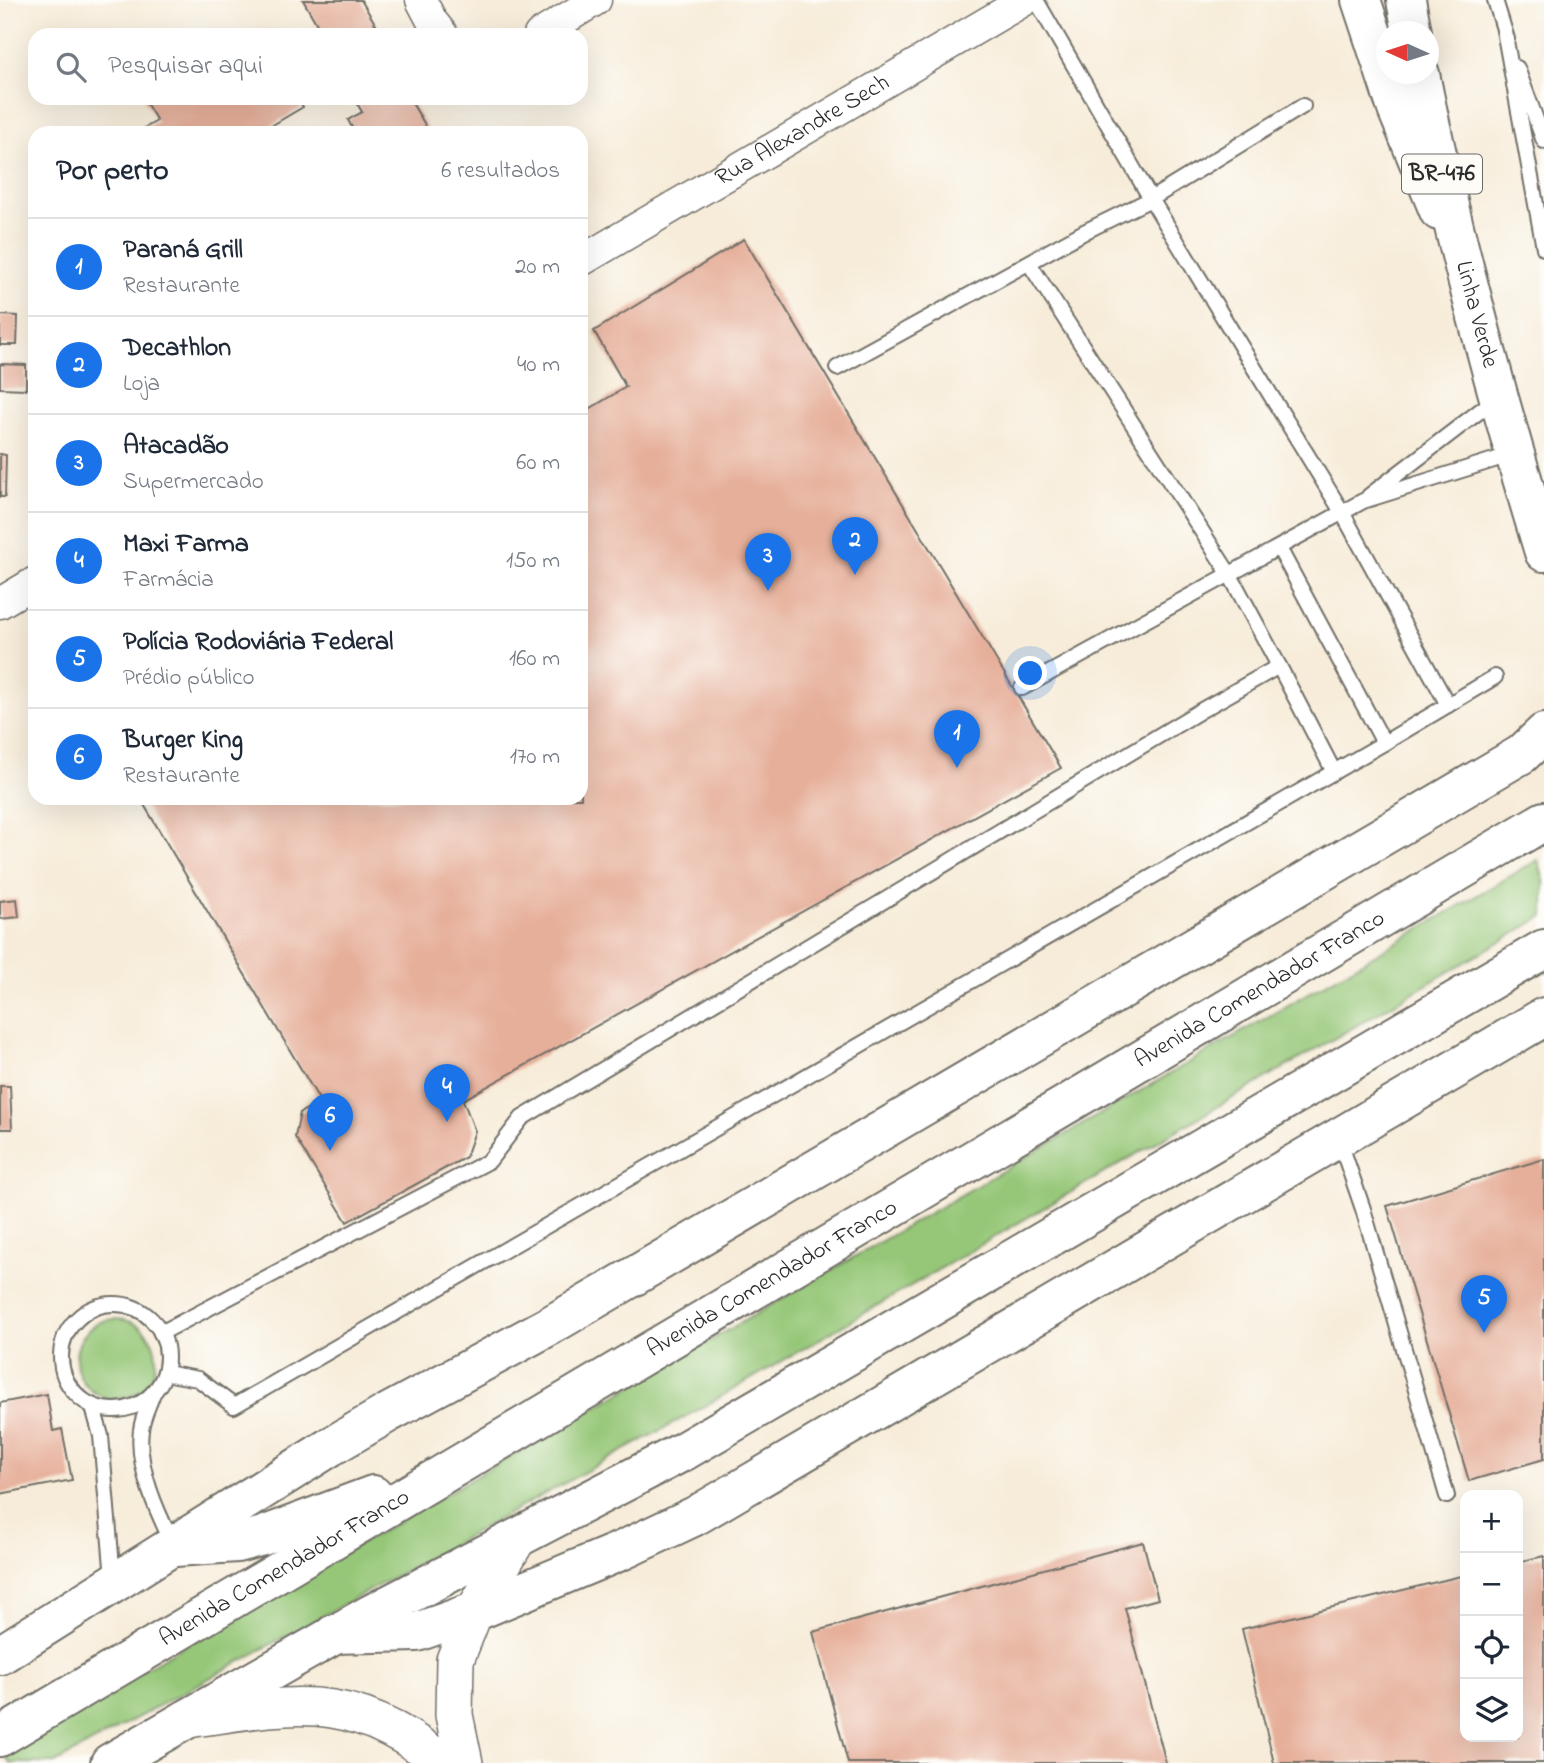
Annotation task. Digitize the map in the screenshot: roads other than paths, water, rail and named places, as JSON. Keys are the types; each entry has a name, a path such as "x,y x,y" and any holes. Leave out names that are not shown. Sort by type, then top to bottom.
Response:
{"main road":[{"path":"1362,0 1397,109 1465,274"},
{"path":"1406,0 1410,21"},
{"name":"Linha Verde","path":"1422,84 1465,274 1544,552"},
{"path":"2,1652 175,1547 218,1516 342,1440 551,1325 1537,750"},
{"name":"Avenida Comendador Franco","path":"0,1737 1537,825"},
{"path":"110,1763 334,1634 684,1451 1544,949"},
{"path":"334,1634 417,1632 474,1612 624,1550 695,1516 1544,1017"},
{"path":"175,1547 237,1542 263,1536 473,1457"}],"street":[{"path":"421,0 438,28"},
{"path":"550,28 596,0"},
{"name":"Rua Alexandre Sech","path":"588,257 1025,0"},
{"path":"0,603 28,586"},
{"path":"464,1763 454,1715 455,1660 474,1612 517,1539"},
{"path":"185,1719 292,1708 339,1710 378,1722 419,1744 443,1763"}],"lane":[{"path":"1036,0 1151,199 1342,512 1448,705"},
{"path":"1495,0 1544,141"},
{"path":"1504,30 1544,248"},
{"path":"837,368 1086,231 1151,199 1303,106"},
{"path":"1029,263 1230,575 1335,772"},
{"path":"1363,501 1498,397"},
{"path":"1022,688 1363,501 1514,454"},
{"path":"1279,548 1384,743"},
{"path":"161,1333 489,1161 523,1118 1279,666"},
{"path":"165,1373 198,1379 234,1406 1335,772 1495,677"},
{"path":"1338,1138 1363,1209 1447,1496"},
{"path":"153,1394 135,1406 117,1411 93,1407 73,1392 62,1371 60,1352 73,1322 94,1307 112,1304 131,1306 150,1318 161,1333 167,1354 165,1373 153,1394 142,1423 142,1453 152,1498 175,1547"},
{"path":"93,1407 101,1436 113,1584"}],"place":[{"name":"Decathlon","path":"855,575"},
{"name":"Atacadão","path":"768,591"},
{"name":"Paraná Grill","path":"957,768"},
{"name":"Maxi Farma","path":"447,1122"},
{"name":"Burger King","path":"330,1151"},
{"name":"Polícia Rodoviária Federal","path":"1484,1333"}]}
